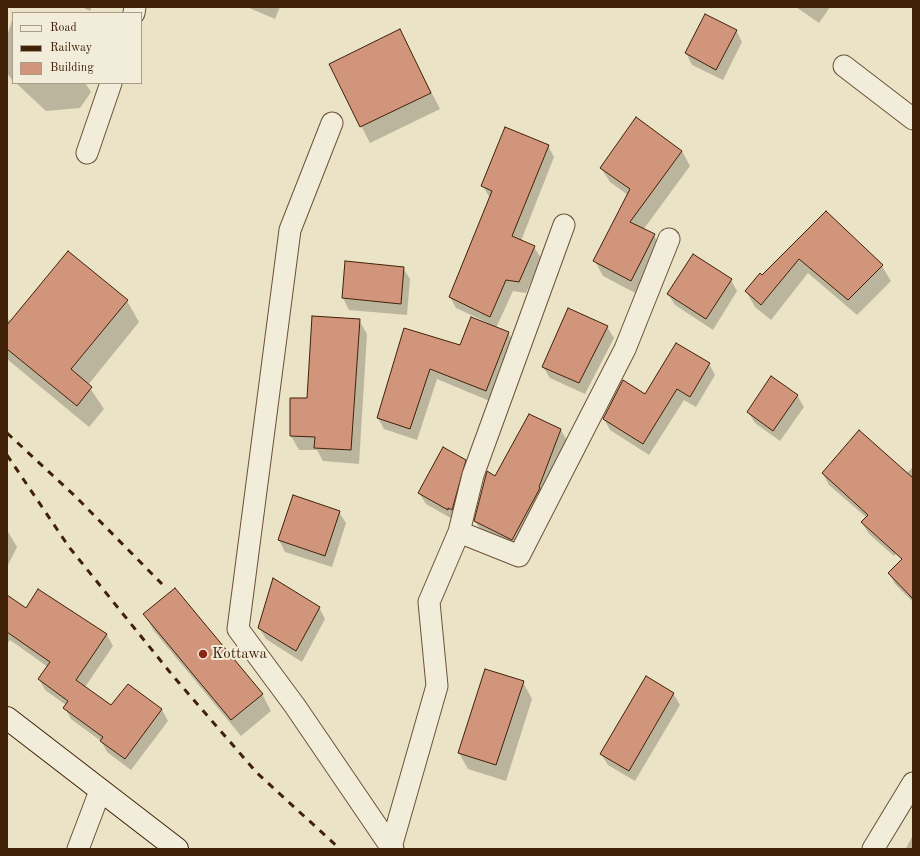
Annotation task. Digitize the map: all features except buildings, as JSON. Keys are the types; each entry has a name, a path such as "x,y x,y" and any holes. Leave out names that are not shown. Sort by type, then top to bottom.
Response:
{"main road":[{"path":"7,718 177,849"}],"street":[{"path":"844,66 913,119"},
{"path":"87,153 111,84"},
{"path":"332,123 290,230 238,629 295,706 392,848"},
{"path":"392,848 438,686 429,602 459,532 473,475 564,225"},
{"path":"459,532 519,556 625,349 669,239"},
{"path":"873,849 913,783"},
{"path":"78,849 100,791"}],"railway":[{"path":"7,433 75,496 162,584"},
{"path":"7,455 69,547 173,676 257,773 340,849"}],"place":[{"name":"Kottawa","path":"203,654"}]}
